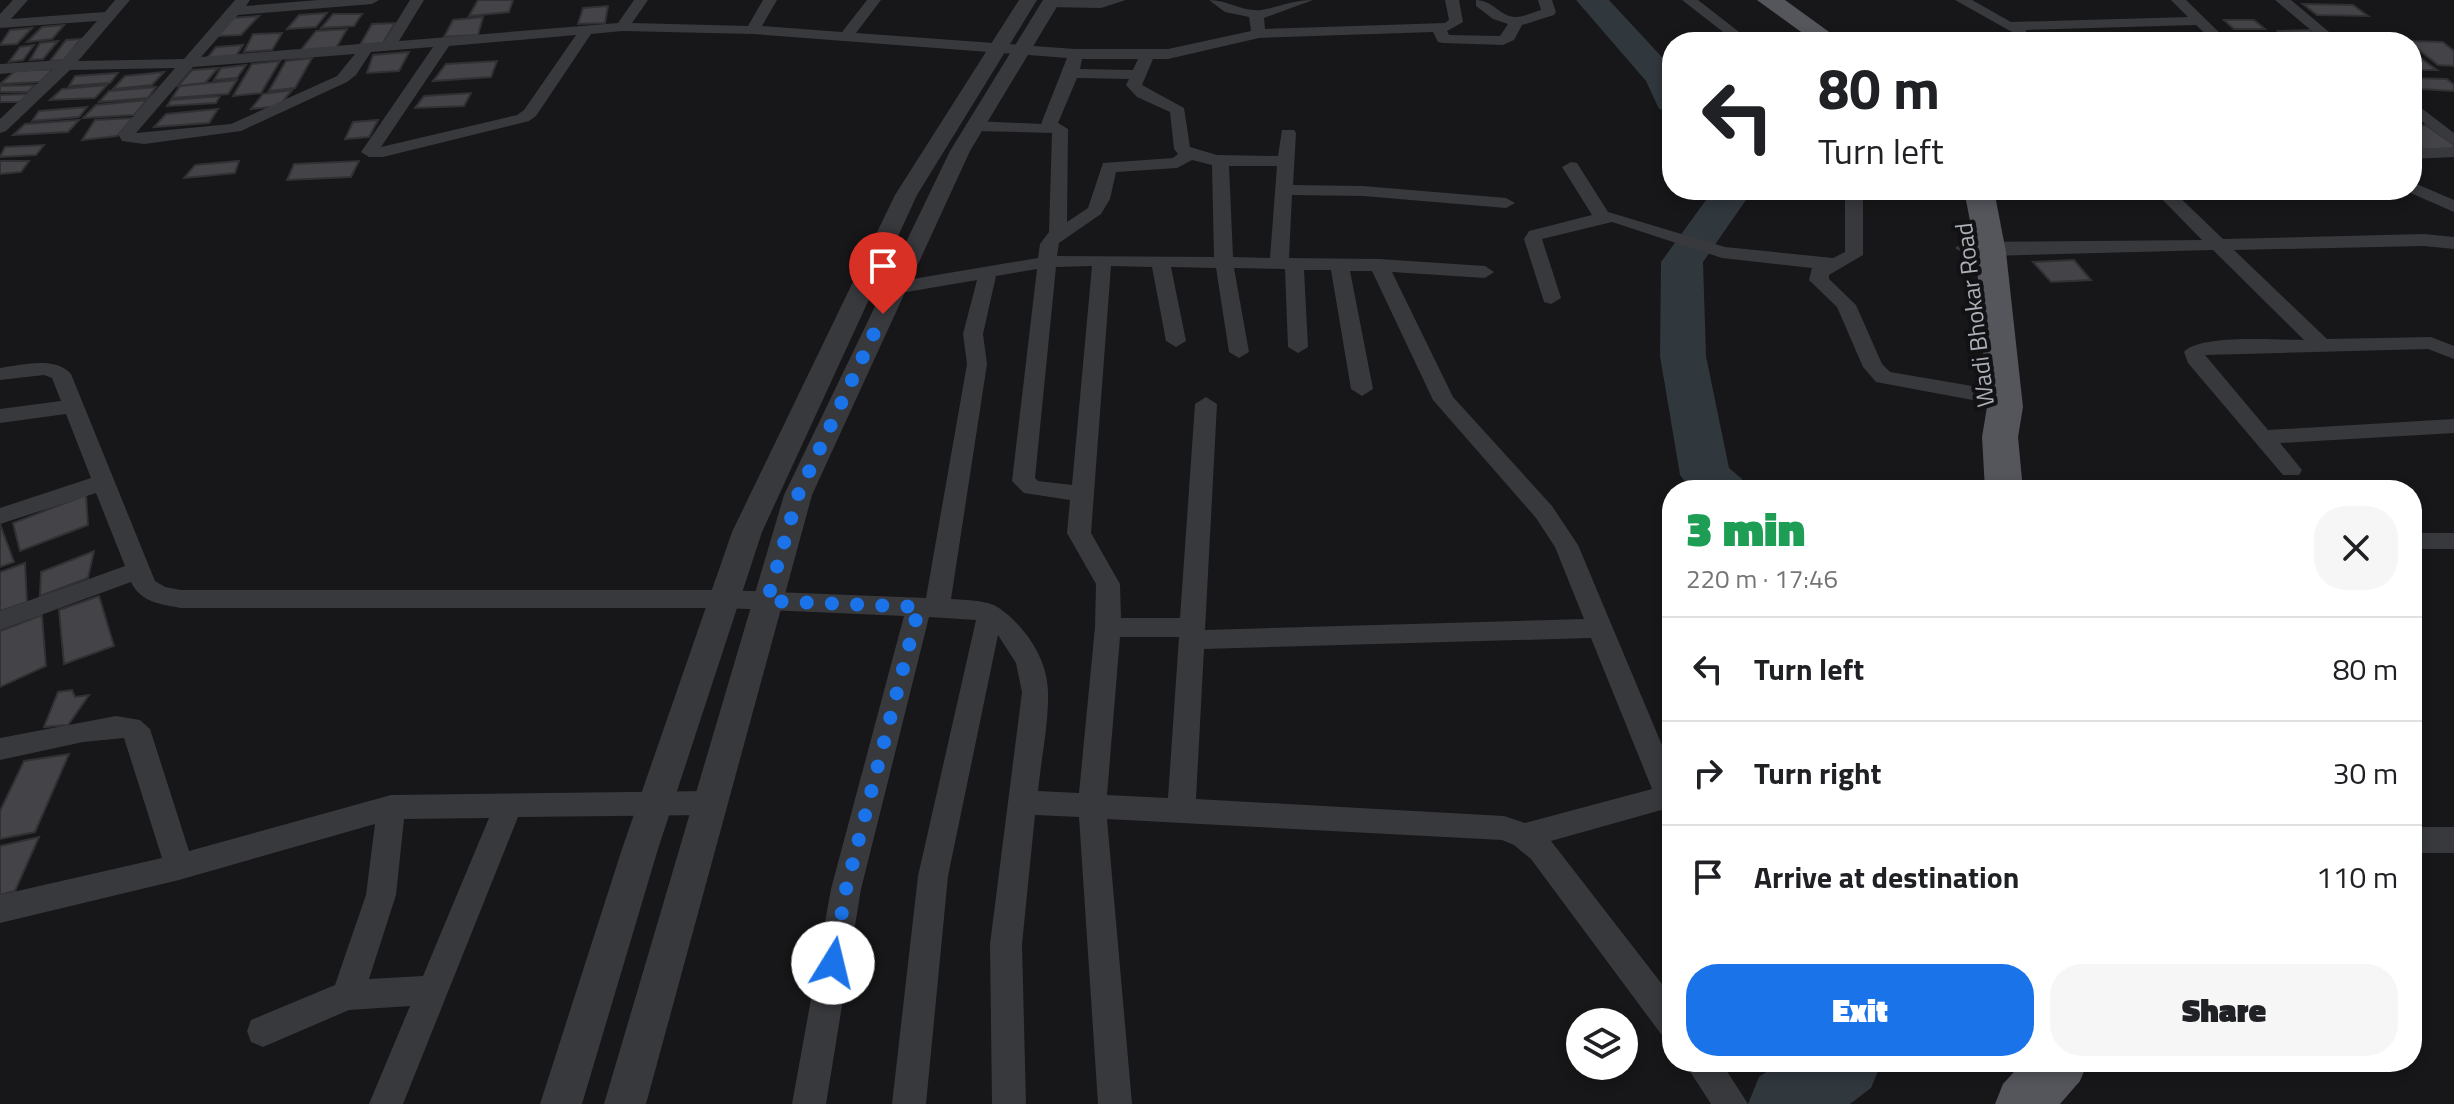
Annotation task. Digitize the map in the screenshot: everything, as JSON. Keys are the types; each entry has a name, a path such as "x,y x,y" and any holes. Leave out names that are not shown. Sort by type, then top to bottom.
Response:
{"main road":[{"path":"1769,0 1816,32"},
{"path":"1791,0 1838,32"},
{"name":"Wadi Bhokar Road","path":"1960,200 1977,249 2005,407 2000,437 2003,480"},
{"name":"Wadi Bhokar Road","path":"1979,200 1978,394 1981,412 2000,437"},
{"path":"2023,1104 2051,1072"}],"street":[{"path":"0,23 21,0"},
{"path":"0,128 67,64 123,0"},
{"path":"366,48 351,72 342,79 245,125 144,139 126,134 238,6 372,0"},
{"path":"389,46 417,0"},
{"path":"622,27 641,0"},
{"path":"753,30 770,0"},
{"path":"845,38 874,0"},
{"path":"561,1104 655,803 753,517 869,269 935,170 1008,49 1043,1 1101,4 1119,0"},
{"path":"1216,0 1230,9 1260,9 1306,0"},
{"path":"0,69 67,64 93,67 188,63 622,27 753,30 1075,54 1147,55 1183,52 1259,34 1454,25 1452,3 1486,1 1498,16 1516,22 1549,12 1545,0"},
{"path":"1689,0 1732,32"},
{"path":"1962,0 2020,32"},
{"path":"2178,0 2212,32"},
{"path":"2282,0 2322,32"},
{"path":"1259,34 1255,19 1260,9"},
{"path":"0,23 109,16"},
{"path":"2009,26 2200,21"},
{"path":"1439,27 1443,39 1497,42 1507,40 1516,22"},
{"path":"444,42 369,152 383,152 523,118 530,113 588,28"},
{"path":"625,1104 798,495 899,279 935,170 975,126 1008,49"},
{"path":"1050,126 1071,73 1075,54"},
{"path":"1147,55 1134,85 1138,92 1167,102 1178,111 1182,149 1188,155 1220,160 1286,161"},
{"path":"1071,73 1137,75"},
{"path":"2422,114 2454,141"},
{"path":"975,126 1039,130 1050,126 1060,129 1058,233"},
{"path":"1288,133 1284,190 1286,264 1298,347"},
{"path":"2422,154 2454,152"},
{"path":"1082,494 1032,488 1023,481 1049,244 1058,233 1091,215 1096,209 1109,167 1177,163 1188,155"},
{"path":"1220,160 1224,262 1239,352"},
{"path":"1571,167 1602,217"},
{"path":"1284,190 1356,190 1506,203"},
{"path":"2422,192 2454,207"},
{"path":"1854,200 1854,255 1819,272 1819,280 1846,305 1876,372 1890,380 1978,394"},
{"path":"2172,200 2322,346"},
{"path":"1551,298 1533,239 1535,235 1584,225 1602,217 1626,219 1740,255 1836,264"},
{"path":"1977,249 2424,240 2454,243"},
{"path":"869,269 899,279 988,272 1046,262 1102,260 1379,265 1485,272"},
{"path":"1102,260 1079,533 1108,584 1108,627 1092,805 1115,1104"},
{"path":"1160,261 1176,341"},
{"path":"1339,265 1362,389"},
{"path":"1379,265 1438,390 1555,527 1566,545 1662,777"},
{"path":"809,1104 846,889 928,607 977,364 973,334 988,272"},
{"path":"2431,343 2442,334 2454,332"},
{"path":"2291,470 2195,359 2194,352 2207,348 2431,343 2454,353"},
{"path":"0,374 56,370 61,374 145,586 158,595 181,599 724,599 928,607 990,614 1020,642 1031,662 1035,692 1006,944 1009,1104"},
{"path":"1181,810 1206,404"},
{"path":"0,416 74,406"},
{"path":"2262,437 2454,426"},
{"path":"0,516 104,482"},
{"path":"2422,541 2454,541"},
{"path":"0,621 139,570"},
{"path":"909,1104 933,876 990,614"},
{"path":"1108,627 1192,634 1600,628"},
{"path":"0,749 122,726 135,729 179,867"},
{"path":"1524,836 1662,798"},
{"path":"1023,802 1487,825 1524,836 1541,850 1662,1010"},
{"path":"0,909 179,867 391,807 710,803"},
{"path":"386,1104 509,805"},
{"path":"348,995 381,895 391,807"},
{"path":"2422,840 2454,840"},
{"path":"263,1031 348,995 433,990"},
{"path":"1708,1072 1731,1104"}],"building":[{"path":"478,0 513,0 509,12 469,16"},
{"path":"2303,4 2353,5 2368,16 2317,15"},
{"path":"608,6 605,23 578,24 583,8"},
{"path":"327,13 316,27 287,29 299,15"},
{"path":"333,14 362,14 354,26 321,28"},
{"path":"259,16 241,35 218,36 232,18"},
{"path":"483,17 478,35 444,37 453,20"},
{"path":"2224,20 2254,20 2265,29 2234,29"},
{"path":"395,23 383,43 360,45 372,24"},
{"path":"64,25 52,39 27,42 42,27"},
{"path":"32,28 17,44 0,45 10,30"},
{"path":"347,29 336,48 300,51 316,31"},
{"path":"2309,30 2312,32 2279,32"},
{"path":"282,33 272,50 244,52 253,34"},
{"path":"81,39 64,60 50,61 66,40"},
{"path":"58,41 43,59 30,60 40,43"},
{"path":"2422,41 2443,42 2454,51 2454,66 2438,65 2422,52"},
{"path":"34,45 23,60 9,62 20,47"},
{"path":"243,45 236,56 207,58 216,47"},
{"path":"409,52 399,71 367,73 373,55"},
{"path":"312,58 295,88 269,91 286,61"},
{"path":"2422,59 2437,70 2422,70"},
{"path":"280,61 261,93 233,96 252,64"},
{"path":"497,61 491,77 433,81 446,64"},
{"path":"246,65 237,78 214,80 221,68"},
{"path":"218,68 205,83 178,86 192,70"},
{"path":"53,69 40,82 0,84 15,71"},
{"path":"164,72 152,85 113,89 125,76"},
{"path":"118,73 110,83 69,86 75,76"},
{"path":"2422,78 2447,79 2454,85 2454,91 2422,89"},
{"path":"237,80 228,94 172,98 180,86"},
{"path":"35,85 28,92 0,92 0,86"},
{"path":"107,85 95,98 50,100 62,89"},
{"path":"156,87 148,98 99,102 109,91"},
{"path":"292,90 279,106 251,109 263,94"},
{"path":"471,93 464,106 415,108 424,96"},
{"path":"29,94 19,102 0,102 0,95"},
{"path":"220,96 216,103 167,106 171,100"},
{"path":"147,100 134,115 83,118 96,105"},
{"path":"87,107 79,117 32,121 39,111"},
{"path":"218,109 209,123 154,127 166,114"},
{"path":"133,118 117,136 82,140 95,120"},
{"path":"79,120 68,132 13,135 25,124"},
{"path":"378,120 369,137 345,139 353,122"},
{"path":"2422,125 2454,145 2454,149 2422,150"},
{"path":"44,145 36,155 0,157 5,147"},
{"path":"0,161 29,161 21,172 0,174"},
{"path":"239,161 235,173 184,178 195,165"},
{"path":"359,161 351,177 287,180 294,164"},
{"path":"2074,260 2091,280 2051,282 2033,262"},
{"path":"86,495 88,525 20,551 13,523"},
{"path":"0,524 14,562 0,567"},
{"path":"94,551 88,578 40,596 41,572"},
{"path":"25,563 27,602 0,611 0,572"},
{"path":"99,596 114,646 64,664 59,610"},
{"path":"42,615 46,666 0,687 0,631"},
{"path":"72,690 75,697 89,695 68,725 44,727 58,692"},
{"path":"69,754 35,832 0,839 0,811 24,761"},
{"path":"39,837 15,891 0,895 0,846"}],"waterway":[{"path":"1592,0 1662,78"},
{"path":"1711,480 1705,475 1683,356 1682,262 1726,200"},
{"path":"1786,1104 1831,1072"}],"route":[{"path":"833,963 846,889 919,607 767,601 798,495 883,314"}]}
